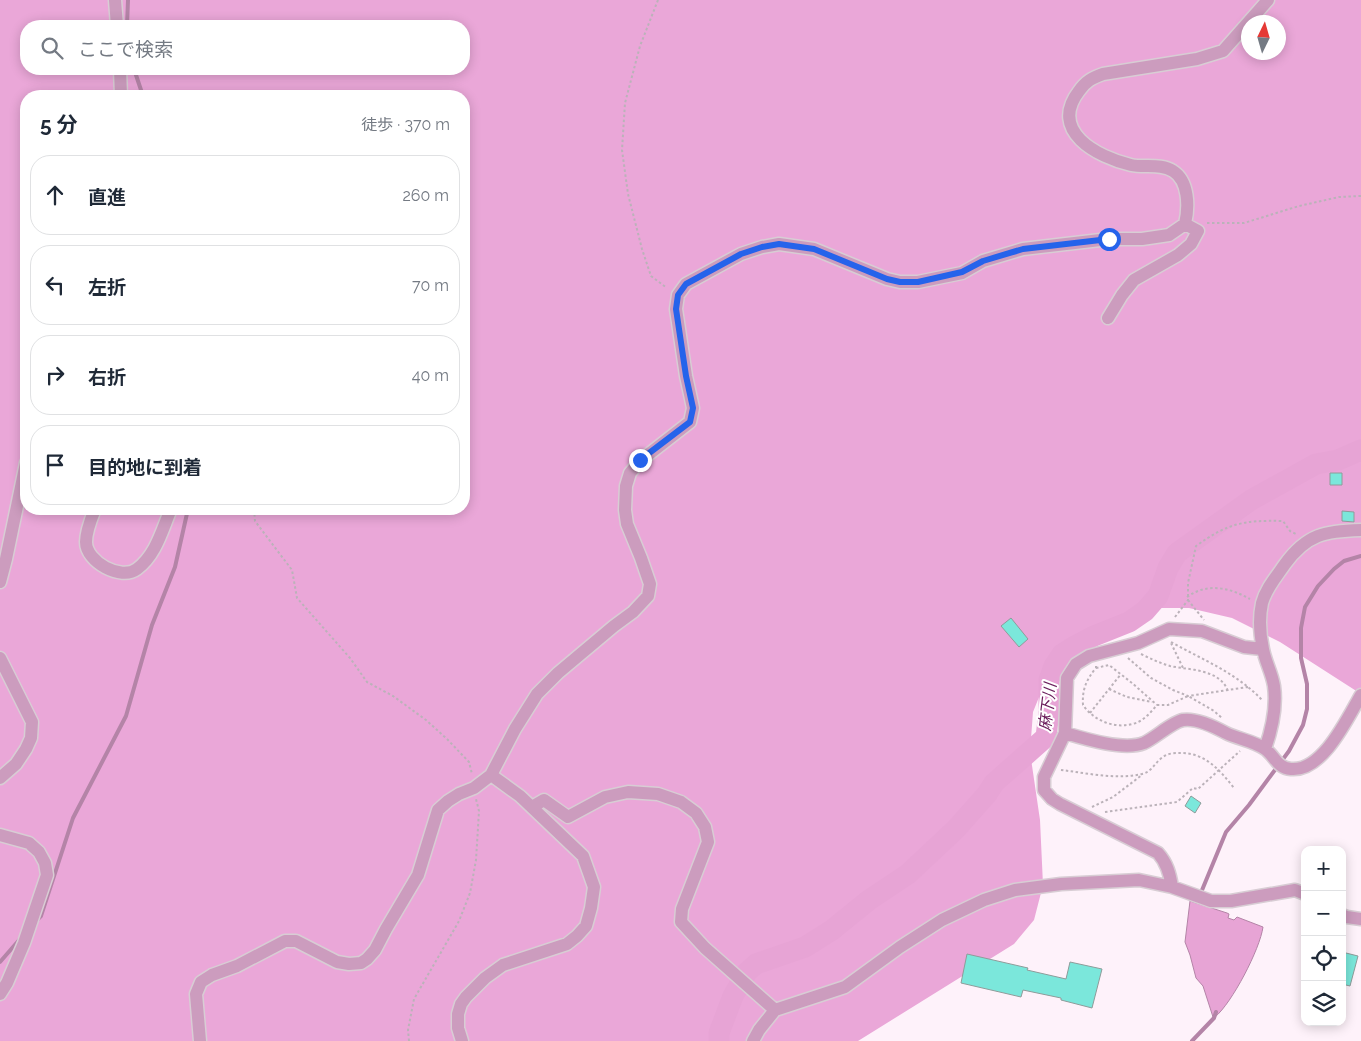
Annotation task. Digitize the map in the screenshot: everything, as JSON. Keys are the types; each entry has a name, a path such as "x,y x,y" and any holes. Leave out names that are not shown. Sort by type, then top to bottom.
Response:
{"street":[{"path":"115,0 117,20"},
{"path":"200,1041 196,994 201,982 212,975 237,966 285,941 296,941 337,962 349,964 368,959 418,875 438,810 448,800 474,788 491,776 515,730 537,694 558,672 633,612 648,596 650,584 642,558 627,524 625,510 626,486 630,473 640,460 690,422 693,408 676,309 678,295 686,284 741,254 779,244 814,249 887,279 900,282 918,282 962,272 983,261 1023,249 1109,239 1142,239 1169,235 1185,224 1187,197 1184,183 1173,171 1163,167 1132,165 1104,156 1085,145 1072,131 1069,116 1073,98 1089,79 1103,74 1197,58 1223,51 1268,0"},
{"path":"120,75 121,90"},
{"path":"1108,318 1134,280 1178,255 1191,244 1198,231 1185,224"},
{"path":"0,582 20,492"},
{"path":"92,515 86,544 90,554 102,567 120,573 135,571 152,554 168,515"},
{"path":"1265,749 1273,726 1275,701 1274,685 1262,649 1260,626 1262,604 1267,590 1292,554 1308,540 1338,530 1361,530"},
{"path":"1172,887 1170,872 1163,858 1158,853 1052,799 1044,790 1044,777 1065,733 1067,678 1076,664 1089,656 1126,647 1169,629 1209,633 1244,647 1262,649"},
{"path":"0,658 32,722 31,738 26,749 16,764 0,778"},
{"path":"1065,733 1103,743 1130,746 1142,744 1183,720 1209,724 1229,735 1265,749 1278,764 1291,769 1306,767 1330,747 1361,695"},
{"path":"462,1041 458,1028 458,1014 461,1004 484,978 503,965 567,944 586,926 594,887 583,856 520,796 491,776"},
{"path":"532,807 544,800 568,816 595,804 605,796 628,792 658,794 681,802 696,813 705,827 708,842 682,909 681,922 705,948 775,1010"},
{"path":"0,835 29,843 39,852 45,863 47,875 24,943 7,983 0,994"},
{"path":"753,1041 775,1010 844,988 900,947 942,920 984,900 1015,890 1061,884 1139,880 1172,887 1210,901 1231,901 1295,890 1301,892"},
{"path":"1346,917 1361,919"}],"path":[{"path":"658,0 640,46 625,103 622,150 628,194 642,249 652,276 678,295"},
{"path":"1204,224 1244,223 1299,206 1339,197 1361,196"},
{"path":"254,515 255,521 292,570 297,598 350,658 368,682 393,696 426,720 469,762 479,811 476,860 470,893 459,921 414,999 408,1030 409,1041"},
{"path":"1209,633 1209,629 1200,613 1188,598 1188,583 1196,546 1228,526 1258,520 1283,521 1290,531 1308,540"},
{"path":"1174,618 1193,593 1208,588 1233,590 1262,604"},
{"path":"1183,668 1170,641 1219,667 1248,687 1262,699 1274,716"},
{"path":"1228,691 1216,677 1154,660 1126,647 1127,656 1142,672 1221,715 1229,735"},
{"path":"1089,656 1096,668"},
{"path":"1157,705 1150,714 1133,724 1116,725 1090,713 1083,705 1083,689 1087,679 1096,668 1109,665 1157,705 1168,705 1188,696 1248,687"},
{"path":"1090,713 1120,674"},
{"path":"1109,689 1127,697 1154,703"},
{"path":"1080,814 1177,802 1193,788 1198,789 1241,750"},
{"path":"1080,814 1133,784 1163,756 1172,753 1195,754 1207,760 1219,770 1234,788"},
{"path":"1049,767 1099,775 1143,774"}],"shaded area":[{"path":"0,0 1361,0 1361,694 1280,642 1232,618 1189,608 1139,608 1088,630 1054,660 1033,712 1030,752 1040,820 1043,885 1034,920 1014,944 858,1041 0,1041"},
{"path":"1190,901 1227,913 1229,914 1228,918 1234,920 1237,917 1263,927 1257,948 1244,975 1229,1000 1215,1017 1213,1017 1203,986 1196,978 1185,942"}],"building":[{"path":"1330,473 1342,473 1342,485 1330,485"},
{"path":"1342,511 1354,512 1354,522 1342,521"},
{"path":"1011,618 1028,639 1019,647 1001,626"},
{"path":"1191,796 1201,803 1195,813 1185,806"},
{"path":"1346,953 1358,956 1350,986 1346,985"},
{"path":"967,954 1066,979 1070,962 1102,969 1092,1008 1061,1000 1061,998 1023,990 1021,997 961,983"}],"waterway":[{"path":"127,20 128,0"},
{"path":"136,75 141,90"},
{"name":"麻下川","path":"719,1041 719,1033 733,996 747,972 756,964 805,947 832,930 869,900 908,874 956,829 987,794 994,783 1046,737 1049,712 1049,680 1054,666 1062,654 1094,636 1129,622 1145,611 1158,596 1168,568 1177,553 1251,500 1316,464 1338,460 1361,450"},
{"path":"36,921 41,916 73,818 126,716 152,625 175,567 187,515"},
{"path":"1200,895 1226,832 1249,805 1289,751 1303,725 1307,709 1307,684 1301,658 1301,628 1305,607 1318,586 1334,569 1344,561 1361,556"},
{"path":"0,962 20,939"},
{"path":"1192,1041 1214,1018 1216,1012"}],"route":[{"path":"640,460 690,422 693,408 676,309 678,295 686,284 741,254 779,244 814,249 887,279 900,282 918,282 962,272 983,261 1023,249 1044,245 1093,242 1109,239"}]}
